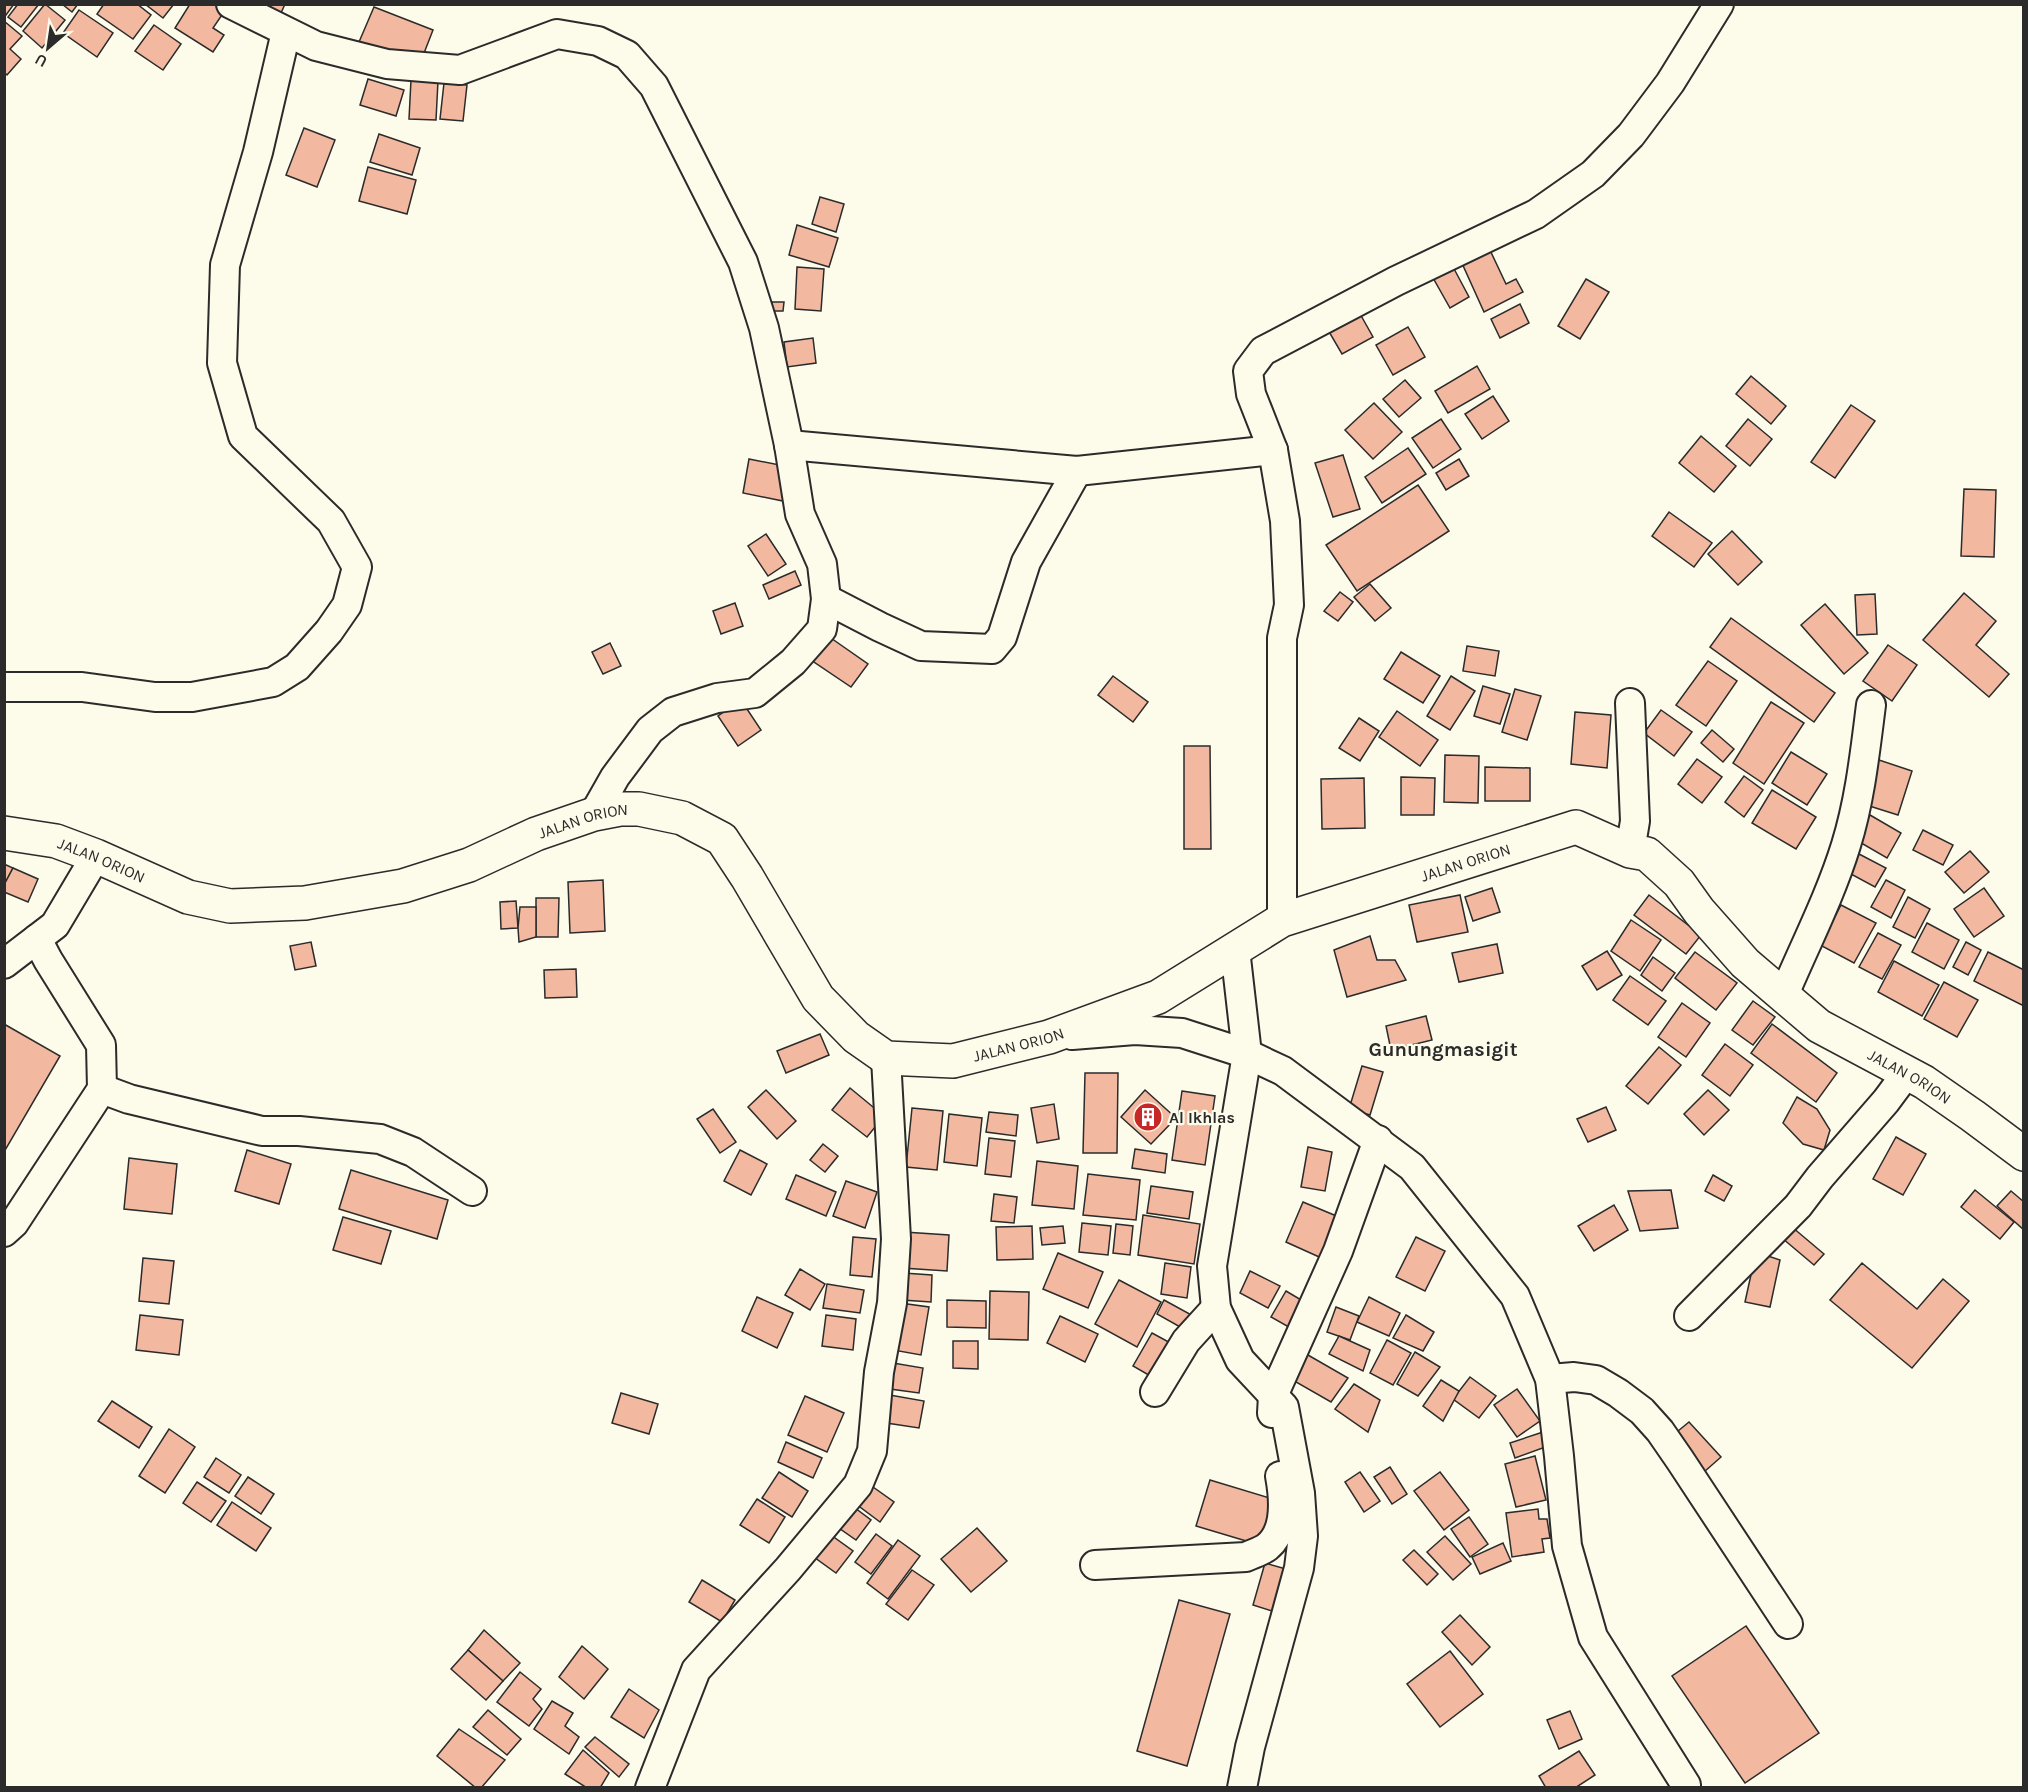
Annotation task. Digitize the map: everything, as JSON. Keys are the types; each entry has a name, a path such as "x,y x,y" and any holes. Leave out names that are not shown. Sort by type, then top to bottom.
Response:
{"highway":[{"name":"JALAN ORION","path":"4,833 56,841 96,856 188,897 230,906 305,903 403,886 469,866 536,834 594,814 620,809 639,809 682,818 722,839 818,998 856,1037 886,1058 953,1061 1048,1037 1158,997 1282,920 1576,827 1630,851 1647,854 1678,883 1699,911 1745,963 1819,1026 1924,1082 2024,1154"}],"street":[{"path":"231,4 316,46 387,64 460,70 557,34 598,41 627,55 654,86 743,262 764,328 789,445 800,514 822,564 826,599 822,629 793,662 755,693 717,698 673,712 650,730 615,777 594,814"},
{"path":"1282,920 1282,638 1289,605 1289,572 1285,521 1273,450 1251,394 1248,371 1263,351 1396,281 1536,214 1593,174 1631,135 1670,83 1719,4"},
{"path":"4,687 82,687 155,697 192,697 273,682 297,667 329,631 347,605 357,567 331,521 243,436 222,363 225,265 258,152 286,32"},
{"path":"789,445 1077,471 1273,450"},
{"path":"826,599 921,646 992,649 1002,637 1026,562 1077,471"},
{"path":"1630,703 1635,821 1630,851"},
{"path":"1783,997 1846,845 1864,762 1871,705"},
{"path":"4,964 55,925 96,856"},
{"path":"4,1232 14,1223 102,1089 100,1045 37,939"},
{"path":"1234,949 1247,1054 1212,1266 1216,1308 1240,1360 1284,1407 1300,1493 1303,1536 1299,1568 1250,1747 1242,1788"},
{"path":"1048,1037 1135,1030 1182,1034 1247,1054 1283,1071 1412,1167 1515,1296 1550,1379 1567,1546 1593,1637 1686,1785"},
{"path":"650,1788 696,1670 788,1569 858,1485 872,1451 879,1372 892,1303 896,1239 886,1058"},
{"path":"1689,1316 1798,1206 1906,1074"},
{"path":"102,1089 129,1099 262,1131 298,1131 380,1139 413,1152 472,1191"},
{"path":"1095,1565 1246,1557 1267,1547 1279,1530 1283,1507 1281,1478 1270,1437 1272,1396 1338,1251 1378,1140"},
{"path":"1155,1392 1186,1341 1216,1308"},
{"path":"1550,1379 1574,1377 1596,1380 1642,1411 1660,1431 1680,1460 1788,1624"}],"building":[{"path":"4,4 14,4 6,15 4,14"},
{"path":"18,4 39,4 21,27 8,17"},
{"path":"45,4 65,20 42,48 23,31"},
{"path":"62,4 78,4 72,12"},
{"path":"104,4 137,4 151,15 133,39 97,14"},
{"path":"145,4 174,4 163,18"},
{"path":"190,4 220,4 226,9 213,28 224,35 213,52 175,28"},
{"path":"264,4 285,4 281,13"},
{"path":"374,7 433,30 419,66 359,42"},
{"path":"79,10 113,33 97,57 63,33"},
{"path":"4,21 22,36 10,49 21,59 7,75 4,72"},
{"path":"154,25 181,44 163,70 135,51"},
{"path":"368,79 404,90 396,116 360,105"},
{"path":"411,80 438,81 436,120 409,119"},
{"path":"444,83 467,85 463,121 440,119"},
{"path":"304,128 335,140 317,187 286,175"},
{"path":"379,134 420,148 412,175 370,162"},
{"path":"368,167 416,180 407,214 359,201"},
{"path":"820,197 844,204 836,232 812,224"},
{"path":"797,225 838,238 829,267 789,255"},
{"path":"1489,248 1506,284 1516,279 1523,292 1484,312 1461,261"},
{"path":"1452,265 1469,297 1450,308 1432,276"},
{"path":"797,267 824,269 821,311 795,309"},
{"path":"1586,279 1609,292 1580,339 1558,326"},
{"path":"772,302 784,302 783,311 772,311"},
{"path":"1520,304 1529,323 1500,338 1491,319"},
{"path":"1359,312 1373,337 1342,354 1328,330"},
{"path":"1408,327 1425,357 1393,375 1376,345"},
{"path":"813,338 816,363 787,367 784,342"},
{"path":"1477,366 1490,389 1448,413 1435,391"},
{"path":"1751,376 1786,406 1771,424 1736,394"},
{"path":"1405,380 1421,398 1399,417 1383,399"},
{"path":"1493,396 1509,421 1482,439 1465,414"},
{"path":"1374,403 1402,432 1373,459 1345,430"},
{"path":"1851,405 1875,421 1835,478 1811,462"},
{"path":"1441,419 1461,449 1433,468 1412,438"},
{"path":"1748,419 1772,439 1750,466 1726,446"},
{"path":"1701,436 1736,466 1714,492 1679,463"},
{"path":"1408,448 1426,474 1382,503 1365,477"},
{"path":"1343,455 1360,509 1333,517 1315,463"},
{"path":"749,459 790,467 783,501 743,493"},
{"path":"1459,459 1469,476 1446,490 1436,473"},
{"path":"1418,485 1449,531 1357,591 1326,545"},
{"path":"1964,489 1996,490 1994,557 1961,556"},
{"path":"1669,512 1712,543 1694,567 1652,536"},
{"path":"1732,531 1762,562 1738,585 1708,554"},
{"path":"766,534 786,564 768,576 748,546"},
{"path":"795,571 801,585 769,599 763,585"},
{"path":"1370,584 1391,608 1375,621 1354,597"},
{"path":"1340,592 1353,602 1338,621 1324,611"},
{"path":"1964,593 1996,621 1976,645 2009,674 1989,697 1923,640"},
{"path":"1875,594 1877,634 1857,635 1855,595"},
{"path":"735,603 743,626 721,634 713,611"},
{"path":"1825,604 1868,653 1844,674 1801,625"},
{"path":"1731,618 1835,693 1814,722 1710,647"},
{"path":"828,636 868,664 851,687 811,660"},
{"path":"610,643 621,666 603,674 592,652"},
{"path":"1888,645 1917,665 1892,701 1863,681"},
{"path":"1467,646 1499,651 1495,676 1463,671"},
{"path":"1401,652 1440,676 1423,703 1384,679"},
{"path":"1708,661 1737,681 1706,726 1676,705"},
{"path":"1113,676 1148,702 1133,722 1098,695"},
{"path":"1451,676 1475,691 1450,730 1427,716"},
{"path":"1483,686 1510,694 1500,724 1474,716"},
{"path":"1515,689 1541,696 1527,740 1502,732"},
{"path":"741,700 761,730 738,746 718,716"},
{"path":"1771,702 1804,723 1764,784 1733,763"},
{"path":"1661,710 1692,732 1674,756 1644,733"},
{"path":"1397,711 1438,740 1420,766 1379,737"},
{"path":"1575,712 1611,715 1607,768 1571,764"},
{"path":"1359,718 1379,731 1360,761 1339,748"},
{"path":"1712,730 1734,749 1723,762 1701,743"},
{"path":"1184,746 1210,746 1211,849 1184,849"},
{"path":"1791,752 1827,774 1807,805 1772,783"},
{"path":"1445,755 1479,756 1478,803 1444,802"},
{"path":"1697,759 1722,777 1702,803 1678,784"},
{"path":"1876,759 1912,771 1898,815 1863,804"},
{"path":"1485,767 1530,768 1530,801 1485,801"},
{"path":"1744,776 1763,790 1744,817 1725,802"},
{"path":"1401,777 1435,778 1434,815 1401,815"},
{"path":"1364,778 1365,828 1322,829 1321,779"},
{"path":"1772,790 1816,817 1796,849 1752,823"},
{"path":"1870,815 1901,833 1887,858 1856,840"},
{"path":"1923,830 1953,845 1943,865 1913,850"},
{"path":"1970,851 1989,872 1964,893 1945,872"},
{"path":"1859,854 1886,868 1875,887 1849,873"},
{"path":"4,864 13,868 4,885"},
{"path":"13,868 38,879 28,902 4,892 4,885"},
{"path":"603,880 605,931 570,933 568,882"},
{"path":"1886,880 1905,890 1891,918 1871,907"},
{"path":"1492,888 1500,912 1473,921 1465,897"},
{"path":"1984,888 2004,916 1974,937 1954,909"},
{"path":"1460,895 1468,932 1417,942 1409,905"},
{"path":"1649,895 1701,935 1686,954 1634,915"},
{"path":"1908,897 1930,909 1915,938 1893,927"},
{"path":"536,898 559,898 558,937 536,937"},
{"path":"516,901 518,928 501,929 500,902"},
{"path":"1841,905 1876,923 1854,963 1820,945"},
{"path":"520,907 536,907 536,937 519,942 518,928"},
{"path":"1631,920 1661,940 1640,971 1611,951"},
{"path":"1927,923 1959,940 1944,969 1912,952"},
{"path":"1878,933 1901,945 1882,979 1859,967"},
{"path":"1370,936 1377,960 1395,960 1406,980 1347,997 1334,950"},
{"path":"311,942 316,966 295,970 290,946"},
{"path":"1966,942 1981,950 1968,975 1953,967"},
{"path":"1497,944 1503,973 1459,982 1452,953"},
{"path":"1607,951 1622,975 1597,990 1582,966"},
{"path":"1695,952 1737,983 1716,1010 1675,978"},
{"path":"1988,952 2024,970 2024,1002 2022,1005 1974,981"},
{"path":"1653,957 1675,973 1662,991 1641,975"},
{"path":"1894,961 1939,985 1922,1016 1878,992"},
{"path":"576,969 577,997 545,998 544,970"},
{"path":"1630,976 1666,1001 1648,1025 1613,1000"},
{"path":"1944,982 1978,1000 1957,1037 1924,1019"},
{"path":"1753,1001 1775,1017 1753,1045 1732,1030"},
{"path":"1682,1003 1710,1023 1686,1057 1658,1037"},
{"path":"1426,1016 1432,1040 1391,1050 1386,1026"},
{"path":"4,1024 60,1056 4,1152"},
{"path":"1772,1024 1837,1073 1816,1102 1751,1053"},
{"path":"820,1034 829,1055 786,1073 777,1051"},
{"path":"1725,1044 1753,1065 1730,1096 1702,1075"},
{"path":"1659,1047 1681,1065 1648,1104 1626,1086"},
{"path":"1362,1066 1383,1072 1370,1115 1349,1109"},
{"path":"1085,1073 1118,1073 1117,1153 1083,1153"},
{"path":"850,1088 884,1116 867,1137 832,1110"},
{"path":"766,1090 796,1121 777,1139 748,1107"},
{"name":"Al Ikhlas","path":"1145,1090 1176,1118 1151,1144 1121,1117"},
{"path":"1708,1090 1729,1110 1704,1135 1684,1114"},
{"path":"1182,1091 1215,1096 1205,1165 1172,1160"},
{"path":"1797,1097 1817,1109 1830,1130 1824,1150 1803,1144 1783,1123"},
{"path":"1054,1104 1059,1139 1037,1143 1031,1108"},
{"path":"1606,1107 1616,1130 1588,1142 1577,1119"},
{"path":"912,1108 943,1111 937,1170 906,1167"},
{"path":"713,1109 736,1142 720,1153 697,1119"},
{"path":"989,1112 1018,1115 1016,1136 986,1132"},
{"path":"949,1114 982,1118 977,1166 944,1162"},
{"path":"1896,1137 1926,1154 1903,1195 1873,1179"},
{"path":"989,1138 1015,1141 1011,1177 985,1174"},
{"path":"823,1144 838,1156 825,1172 810,1160"},
{"path":"1308,1147 1332,1152 1325,1191 1301,1187"},
{"path":"1135,1149 1167,1154 1165,1173 1132,1168"},
{"path":"247,1150 291,1164 279,1204 235,1191"},
{"path":"740,1150 767,1164 751,1195 724,1181"},
{"path":"129,1158 177,1164 172,1214 124,1209"},
{"path":"1037,1161 1078,1166 1074,1209 1032,1205"},
{"path":"351,1170 448,1200 437,1239 339,1209"},
{"path":"1088,1174 1140,1180 1136,1220 1083,1215"},
{"path":"796,1175 836,1192 826,1216 786,1199"},
{"path":"1713,1175 1732,1186 1724,1201 1705,1191"},
{"path":"846,1181 877,1192 865,1228 833,1216"},
{"path":"1151,1186 1193,1192 1189,1219 1147,1213"},
{"path":"1671,1190 1678,1228 1640,1231 1628,1191"},
{"path":"1975,1190 2014,1222 2000,1239 1961,1207"},
{"path":"2011,1191 2024,1202 2024,1230 1997,1206"},
{"path":"994,1194 1017,1197 1014,1223 991,1221"},
{"path":"1303,1202 1346,1220 1328,1261 1286,1242"},
{"path":"1614,1205 1628,1230 1594,1251 1578,1226"},
{"path":"1143,1215 1200,1224 1194,1264 1138,1255"},
{"path":"343,1217 391,1231 381,1264 333,1250"},
{"path":"1082,1223 1111,1226 1108,1255 1079,1252"},
{"path":"1116,1224 1133,1226 1130,1255 1113,1253"},
{"path":"1032,1226 1033,1259 997,1260 996,1227"},
{"path":"1063,1226 1065,1243 1042,1245 1040,1228"},
{"path":"1792,1227 1824,1254 1814,1265 1782,1238"},
{"path":"904,1232 949,1235 947,1271 902,1268"},
{"path":"853,1237 876,1239 872,1277 850,1275"},
{"path":"1416,1237 1445,1251 1425,1291 1396,1277"},
{"path":"1756,1252 1780,1260 1770,1307 1745,1302"},
{"path":"1058,1253 1103,1272 1088,1308 1043,1289"},
{"path":"143,1258 174,1261 169,1304 139,1301"},
{"path":"1165,1263 1191,1267 1187,1298 1161,1294"},
{"path":"1862,1263 1917,1309 1943,1279 1969,1301 1912,1368 1830,1300"},
{"path":"800,1269 825,1284 810,1310 785,1295"},
{"path":"1250,1271 1280,1286 1268,1308 1240,1293"},
{"path":"903,1273 932,1275 931,1302 902,1300"},
{"path":"1119,1280 1161,1302 1137,1347 1095,1324"},
{"path":"827,1284 864,1290 860,1313 823,1308"},
{"path":"990,1291 1029,1292 1028,1340 989,1339"},
{"path":"1286,1291 1308,1304 1294,1330 1271,1317"},
{"path":"757,1297 793,1313 777,1348 742,1331"},
{"path":"1369,1297 1400,1313 1389,1336 1357,1322"},
{"path":"947,1300 986,1301 986,1328 947,1327"},
{"path":"1164,1300 1197,1318 1189,1332 1157,1314"},
{"path":"900,1303 929,1307 921,1355 893,1350"},
{"path":"1336,1307 1359,1316 1350,1340 1327,1332"},
{"path":"140,1315 183,1320 179,1355 136,1350"},
{"path":"826,1315 856,1319 853,1350 822,1346"},
{"path":"1406,1315 1434,1332 1423,1351 1393,1338"},
{"path":"1060,1316 1098,1334 1085,1362 1047,1343"},
{"path":"1152,1333 1178,1347 1159,1381 1133,1366"},
{"path":"1339,1336 1370,1350 1363,1371 1329,1354"},
{"path":"1387,1340 1411,1353 1393,1385 1370,1373"},
{"path":"953,1341 978,1341 978,1369 953,1368"},
{"path":"1301,1351 1348,1378 1331,1402 1289,1378"},
{"path":"1415,1352 1440,1367 1418,1396 1397,1384"},
{"path":"887,1362 923,1368 919,1393 883,1388"},
{"path":"1470,1377 1496,1396 1479,1418 1453,1399"},
{"path":"1441,1380 1459,1391 1443,1421 1423,1406"},
{"path":"1354,1384 1380,1400 1368,1432 1335,1409"},
{"path":"1517,1389 1540,1421 1517,1437 1494,1405"},
{"path":"621,1393 658,1404 649,1434 612,1423"},
{"path":"884,1394 924,1401 919,1428 880,1422"},
{"path":"805,1396 844,1413 827,1452 788,1435"},
{"path":"112,1401 152,1427 139,1448 98,1421"},
{"path":"1689,1422 1721,1457 1704,1472 1672,1436"},
{"path":"169,1429 195,1447 165,1493 139,1476"},
{"path":"1543,1432 1548,1446 1515,1458 1510,1443"},
{"path":"786,1442 822,1458 813,1478 778,1462"},
{"path":"1535,1456 1546,1500 1516,1507 1505,1464"},
{"path":"216,1458 241,1475 229,1493 204,1477"},
{"path":"1390,1467 1407,1494 1392,1504 1374,1477"},
{"path":"779,1472 808,1491 792,1517 762,1498"},
{"path":"1360,1472 1380,1501 1364,1512 1345,1482"},
{"path":"1440,1472 1469,1510 1444,1530 1414,1491"},
{"path":"248,1477 274,1494 261,1514 235,1496"},
{"path":"1210,1480 1276,1500 1263,1546 1196,1526"},
{"path":"197,1482 226,1501 211,1522 183,1503"},
{"path":"866,1482 894,1502 880,1522 852,1501"},
{"path":"757,1499 785,1517 769,1543 740,1525"},
{"path":"232,1502 271,1528 256,1551 217,1525"},
{"path":"851,1505 871,1520 856,1540 836,1526"},
{"path":"1538,1509 1539,1519 1547,1519 1550,1538 1542,1539 1544,1552 1512,1557 1506,1513"},
{"path":"1469,1517 1488,1544 1470,1557 1451,1529"},
{"path":"977,1528 1007,1561 971,1592 941,1559"},
{"path":"824,1530 853,1551 836,1573 807,1552"},
{"path":"876,1534 892,1546 871,1574 855,1562"},
{"path":"1445,1536 1471,1564 1453,1580 1427,1552"},
{"path":"898,1540 920,1556 888,1599 867,1583"},
{"path":"1503,1543 1511,1561 1480,1574 1472,1557"},
{"path":"1414,1550 1438,1574 1427,1585 1403,1560"},
{"path":"1265,1563 1286,1569 1275,1612 1253,1605"},
{"path":"912,1570 934,1585 908,1620 886,1604"},
{"path":"702,1580 735,1600 722,1622 689,1602"},
{"path":"1179,1600 1230,1614 1187,1766 1137,1751"},
{"path":"1460,1615 1490,1647 1472,1665 1442,1632"},
{"path":"1746,1626 1819,1733 1745,1783 1672,1676"},
{"path":"484,1630 520,1663 503,1681 468,1650"},
{"path":"582,1646 608,1669 584,1699 559,1677"},
{"path":"468,1650 503,1681 486,1700 451,1669"},
{"path":"1450,1651 1483,1694 1440,1727 1407,1684"},
{"path":"520,1672 541,1689 533,1699 542,1709 529,1726 497,1702"},
{"path":"629,1689 659,1710 644,1738 611,1717"},
{"path":"552,1701 573,1713 565,1726 579,1737 569,1754 534,1729"},
{"path":"488,1710 521,1739 507,1755 473,1727"},
{"path":"1570,1711 1582,1739 1559,1749 1547,1720"},
{"path":"459,1729 505,1760 481,1788 476,1788 437,1756"},
{"path":"595,1737 629,1764 619,1777 585,1747"},
{"path":"583,1750 609,1773 600,1788 587,1788 565,1774"},
{"path":"1579,1751 1595,1775 1575,1788 1546,1788 1539,1776"}],"place":[{"name":"Al Ikhlas","path":"1148,1117"}],"district":[{"name":"Gunungmasigit","path":"1443,1049"}]}
